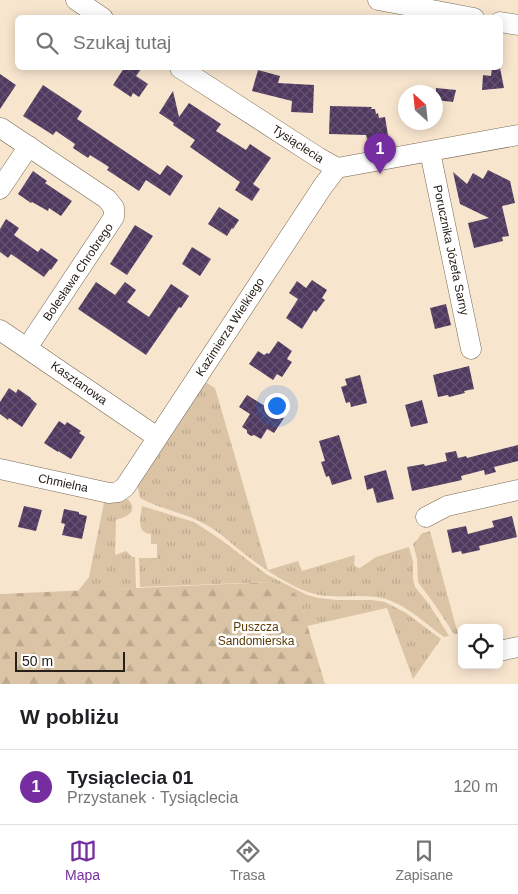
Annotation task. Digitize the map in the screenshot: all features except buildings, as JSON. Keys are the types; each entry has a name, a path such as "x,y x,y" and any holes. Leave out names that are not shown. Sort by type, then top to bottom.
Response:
{"street":[{"path":"76,0 98,15"},
{"path":"383,1 458,15"},
{"path":"503,22 518,25"},
{"name":"Tysiąclecia","path":"183,70 337,168 518,135"},
{"name":"Bolesława Chrobrego","path":"1,128 107,199 114,208 114,217 27,348"},
{"path":"0,189 29,146"},
{"name":"Porucznika Józefa Sarny","path":"430,152 471,349"},
{"name":"Kazimierza Wielkiego","path":"125,487 323,186 337,168"},
{"name":"Kasztanowa","path":"0,330 158,438"},
{"name":"Chmielna","path":"0,470 109,493 118,492 125,487"},
{"path":"426,517 447,506 518,490"},
{"path":"503,650 518,646"}],"green space":[{"path":"202,380 215,388 268,570 298,561 302,571 355,555 354,564 360,568 376,557 409,547 413,562 415,587 429,604 449,636 444,637 412,612 386,599 368,596 325,596 300,589 268,571 202,522 140,498 137,483"},
{"path":"125,498 131,503 132,511 128,515 116,520 115,555 126,551 132,557 135,557 136,588 78,591 89,577 104,503 107,499"},
{"path":"142,506 194,522 266,574 307,595 337,600 385,602 406,613 441,639 413,679 387,608 307,626 299,598 272,582 140,587 139,558 157,558 157,544 151,544 151,534 143,531 141,527"},
{"path":"430,531 458,634 454,634 418,582 417,559 413,544 421,534"},
{"name":"Puszcza Sandomierska","path":"272,582 286,586 299,598 325,684 0,684 0,594"}],"place":[{"name":"Tysiąclecia 01","path":"380,174"}]}
